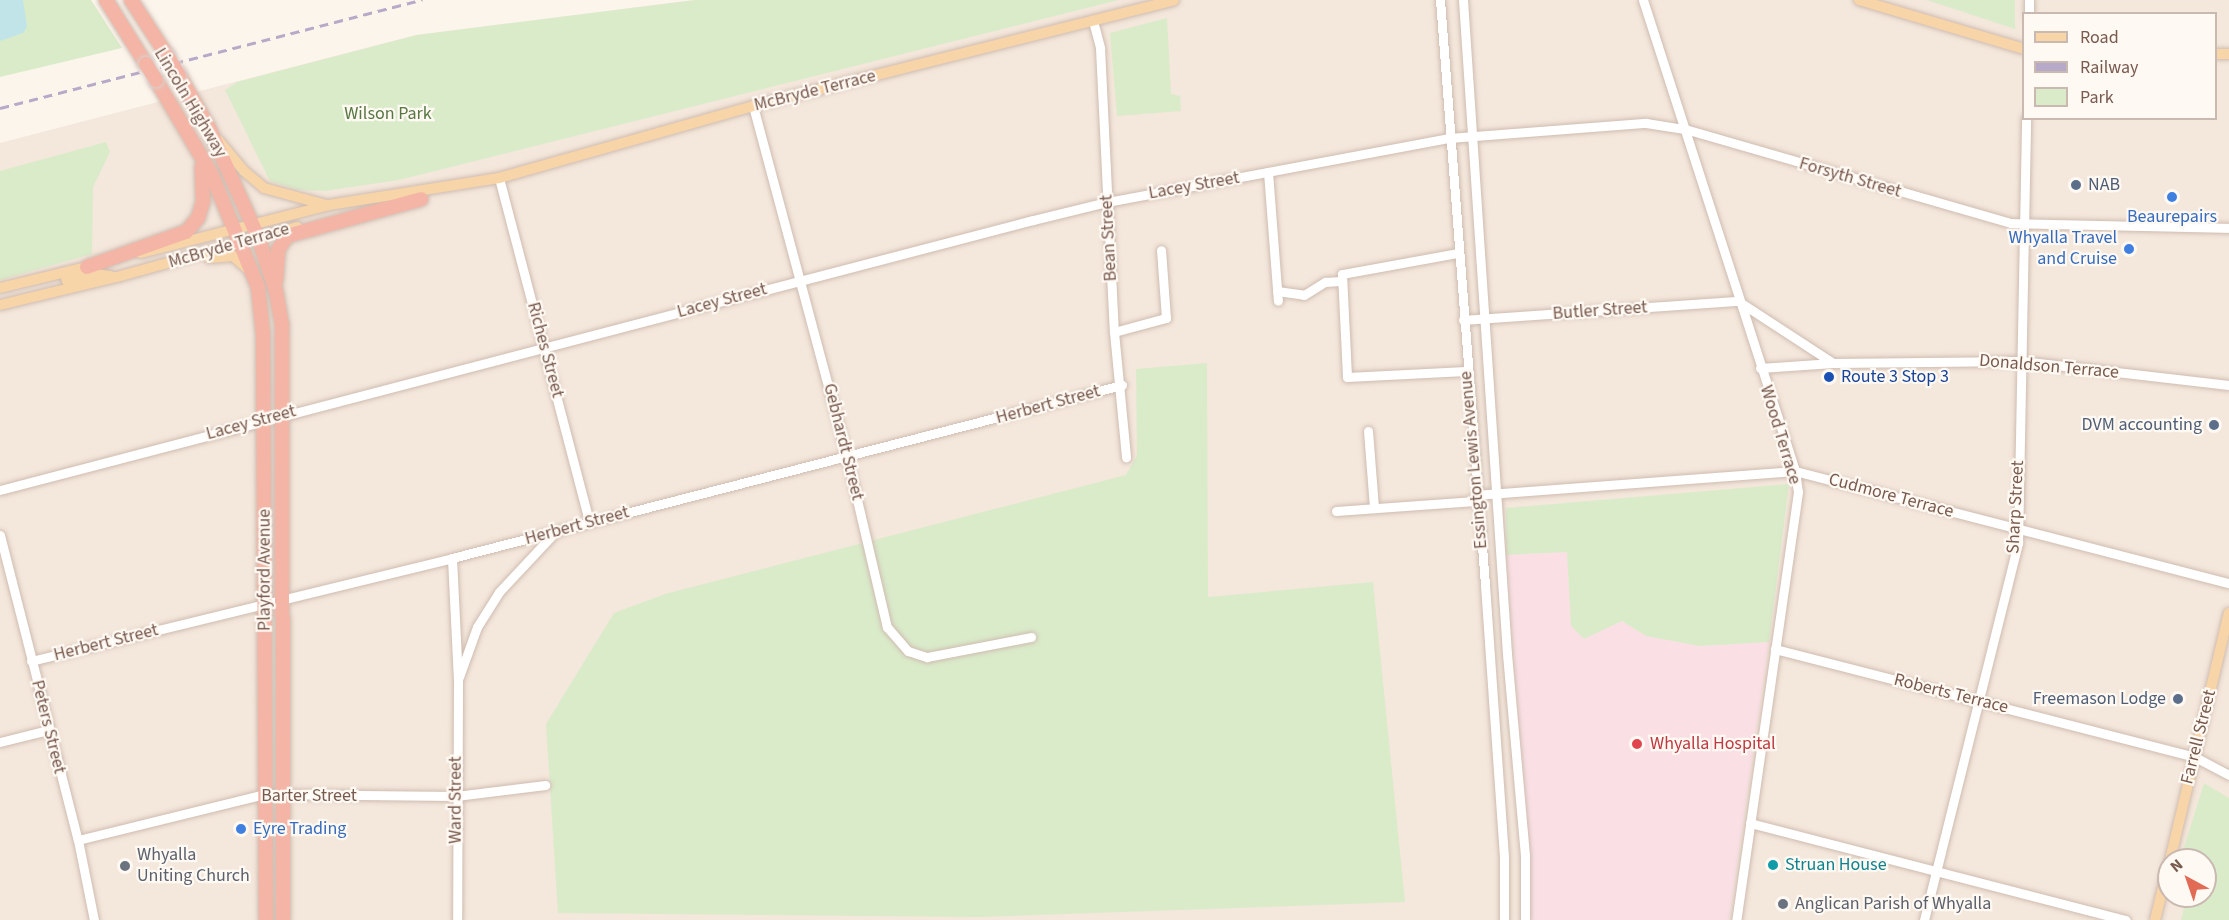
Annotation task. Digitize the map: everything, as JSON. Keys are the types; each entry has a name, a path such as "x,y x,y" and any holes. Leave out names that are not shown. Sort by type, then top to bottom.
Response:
{"highway":[{"name":"Lincoln Highway","path":"105,0 187,132 236,229"},
{"name":"Lincoln Highway","path":"131,0 179,75 209,128 255,230"},
{"path":"87,267 186,232 198,218 205,185 187,132"},
{"path":"276,291 278,250 287,236 421,199"},
{"name":"Playford Avenue","path":"236,229 258,287 262,322 266,914"},
{"name":"Playford Avenue","path":"255,230 276,291 282,326 284,414 283,913"},
{"path":"266,914 283,913"}],"main road":[{"name":"McBryde Terrace","path":"0,304 117,277 242,242 255,230 329,205 500,178 753,106 1174,0"},
{"path":"1859,0 2022,48"},
{"path":"209,128 244,171 264,188 329,205"},
{"name":"McBryde Terrace","path":"0,288 236,229 255,230 421,199 457,186"},
{"path":"169,263 219,255 241,261 248,269 262,322"},
{"path":"65,272 67,281 96,274 117,277"},
{"name":"Farrell Street","path":"2172,848 2229,613"}],"street":[{"name":"Essington Lewis Avenue","path":"1440,0 1475,498 1504,858 1504,920"},
{"name":"Essington Lewis Avenue","path":"1463,0 1487,318 1496,494 1525,856 1525,920"},
{"name":"Wood Terrace","path":"1643,0 1738,301 1795,471 1798,492 1736,920"},
{"name":"Bean Street","path":"1093,21 1100,48 1114,332 1122,385 1126,457"},
{"name":"Gebhardt Street","path":"753,106 847,457 887,627 908,651 927,657 1031,637"},
{"name":"Sharp Street","path":"1924,920 2018,530 2026,120"},
{"name":"Forsyth Street","path":"1449,138 1646,123 1685,129 1861,183 2023,224 2229,228"},
{"name":"Lacey Street","path":"0,490 284,414 1107,202 1449,138"},
{"path":"1268,172 1278,301"},
{"name":"Riches Street","path":"500,178 589,522"},
{"path":"1114,332 1166,318 1161,250"},
{"path":"1458,253 1342,274 1340,281 1347,377 1466,371"},
{"path":"1277,291 1304,295 1325,282 1340,281"},
{"name":"Butler Street","path":"1463,320 1738,301"},
{"path":"1738,301 1833,363"},
{"name":"Donaldson Terrace","path":"1760,368 1833,363 2021,361 2229,385"},
{"name":"Herbert Street","path":"31,661 452,558 1122,385"},
{"path":"1368,431 1374,508"},
{"name":"Cudmore Terrace","path":"1336,511 1496,494 1795,471 2229,583"},
{"name":"Ward Street","path":"458,681 477,627 499,592 556,531"},
{"name":"Peters Street","path":"0,535 48,730 78,840 94,920"},
{"name":"Ward Street","path":"452,558 458,681 457,920"},
{"name":"Roberts Terrace","path":"1774,649 2193,756 2229,775"},
{"path":"0,742 48,730"},
{"name":"Barter Street","path":"78,840 265,794 456,796 545,785"},
{"path":"1750,823 2126,920"}],"shaded area":[{"path":"693,0 2229,0 2229,920 0,920 0,143 416,35"},
{"name":"Whyalla Hospital","path":"1567,551 1571,626 1622,621 1646,636 1700,646 1769,642 1729,920 1529,920 1528,842 1506,555"}],"green space":[{"path":"0,0 91,0 122,48 0,77"},
{"name":"Wilson Park","path":"696,0 1119,0 399,180 325,191 299,190 270,181 225,90 237,82 417,35"},
{"path":"1927,0 2015,0 2015,29"},
{"path":"1167,18 1171,94 1180,96 1181,111 1117,116 1110,33"},
{"path":"106,142 110,152 93,187 92,254 0,280 0,171"},
{"path":"1207,363 1208,597 1373,582 1405,902 979,917 558,913 546,724 614,613 665,594 1126,475 1137,455 1136,369"},
{"path":"1789,484 1769,642 1700,646 1646,636 1622,621 1584,639 1571,626 1567,552 1506,555 1506,508"},
{"path":"2204,783 2229,798 2229,920 2181,920 2184,908 2217,908 2217,848 2184,848"}],"water":[{"path":"0,0 23,0 27,27 23,33 0,41"}],"railway":[{"path":"0,108 422,0"}],"place":[{"name":"NAB","path":"2076,185"},
{"name":"Beaurepairs","path":"2172,197"},
{"name":"Whyalla Travel and Cruise","path":"2129,249"},
{"name":"Route 3 Stop 3","path":"1829,377"},
{"name":"DVM accounting","path":"2214,425"},
{"name":"Freemason Lodge","path":"2178,699"},
{"name":"Whyalla Hospital","path":"1637,744"},
{"name":"Eyre Trading","path":"241,829"},
{"name":"Struan House","path":"1773,865"},
{"name":"Whyalla Uniting Church","path":"125,866"},
{"name":"Anglican Parish of Whyalla","path":"1783,904"}]}
